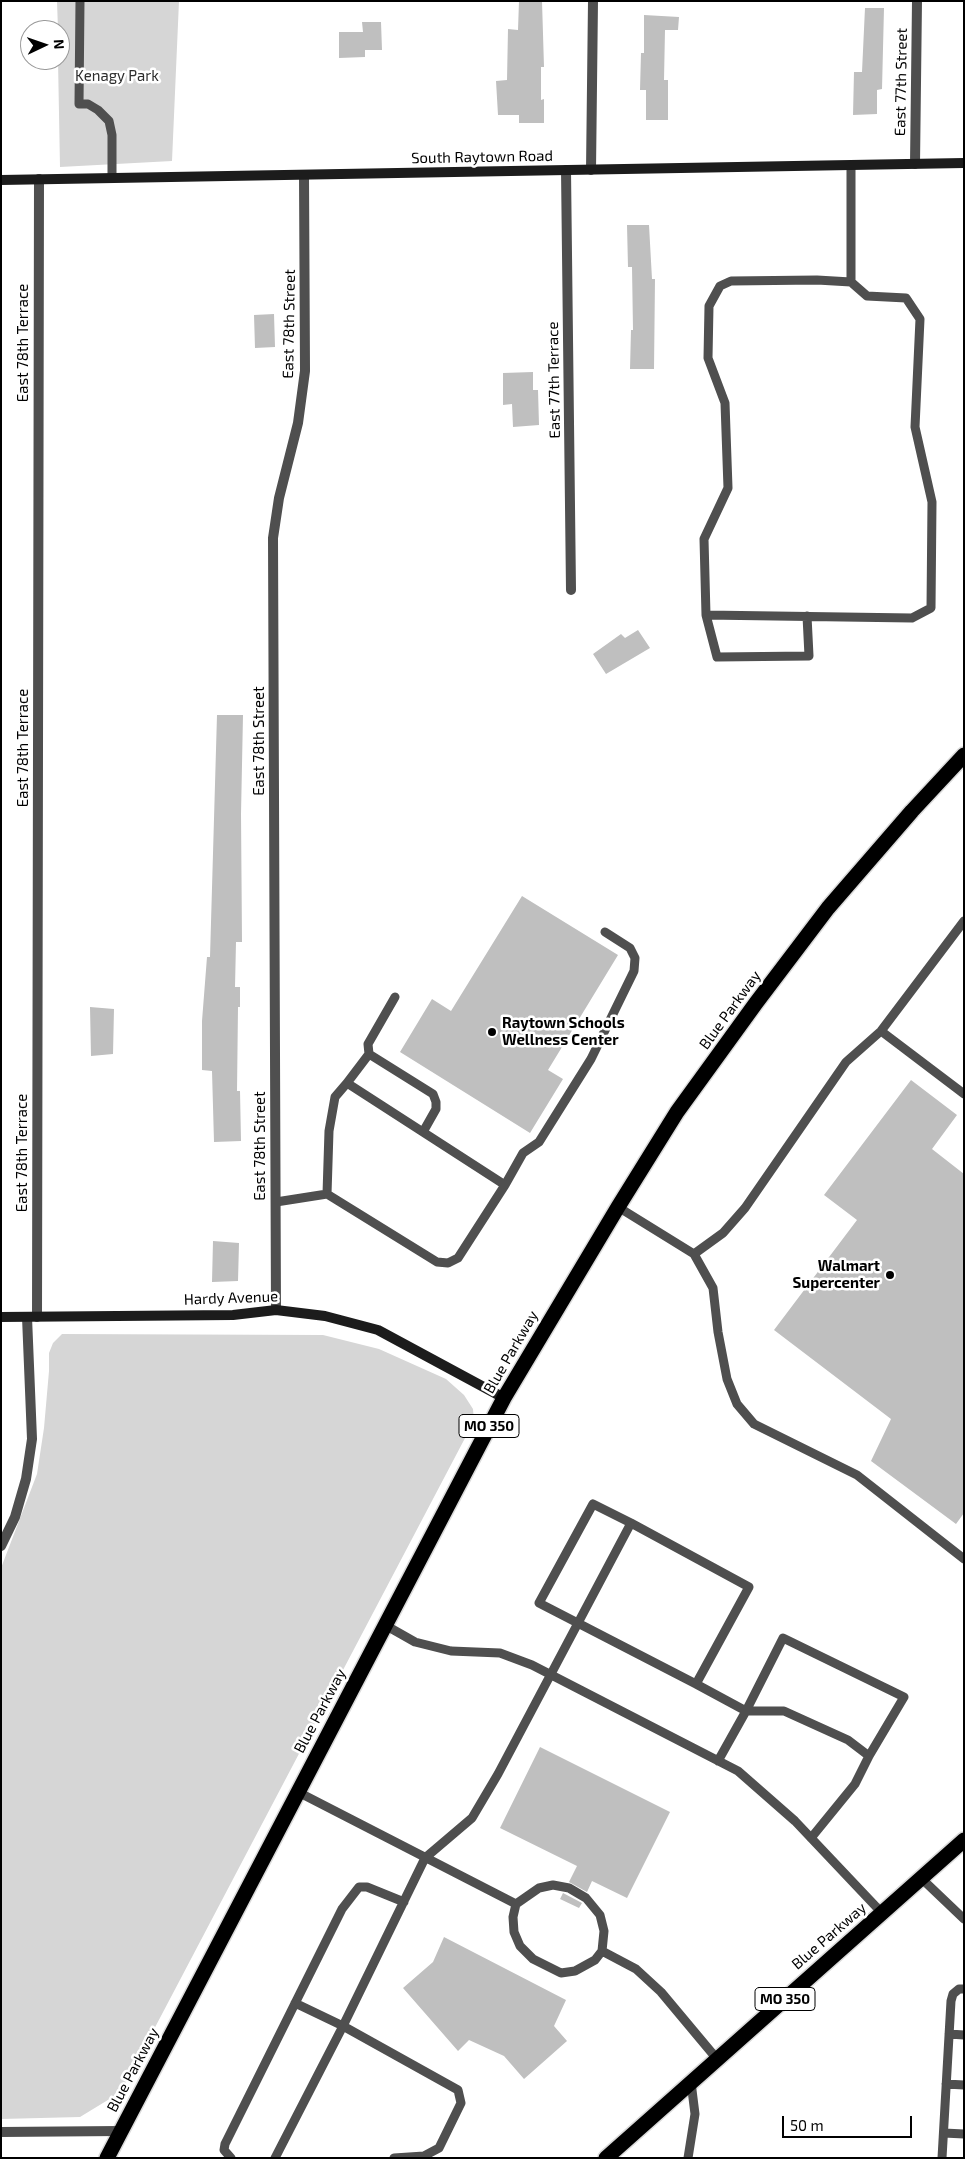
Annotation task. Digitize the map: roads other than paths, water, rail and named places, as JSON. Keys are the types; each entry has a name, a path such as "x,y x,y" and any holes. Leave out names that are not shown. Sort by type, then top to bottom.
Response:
{"highway":[{"name":"Blue Parkway","path":"110,2157 120,2131 504,1398 618,1207 677,1112 798,947 835,900 912,811 964,755"},
{"name":"Blue Parkway","path":"606,2158 964,1840"}],"main road":[{"name":"South Raytown Road","path":"1,180 964,163"},
{"name":"Hardy Avenue","path":"1,1317 233,1315 276,1310 325,1316 378,1330 504,1398"}],"street":[{"path":"591,170 593,1"},
{"name":"East 77th Street","path":"915,164 917,1"},
{"name":"East 77th Terrace","path":"566,170 571,590"},
{"name":"East 78th Street","path":"276,1310 273,538 279,498 298,423 305,370 304,175"},
{"name":"East 78th Terrace","path":"1,1546 15,1517 26,1479 32,1439 39,179"},
{"path":"1,2132 120,2131"}],"lane":[{"path":"80,1 79,104 88,104 98,110 108,121 112,135 112,178"},
{"path":"851,165 851,282"},
{"path":"706,615 807,616 912,618 931,608 932,502 915,427 920,319 906,298 867,296 851,282 817,280 731,281 720,286 709,306 708,358 725,403 728,488 704,539 706,615 716,657 808,656 807,616"},
{"path":"694,1254 723,1233 745,1208 846,1062 881,1031 964,921"},
{"path":"276,1202 327,1194 437,1262 448,1264 458,1258 523,1154 539,1142 591,1059 634,971 635,958 630,948 605,932"},
{"path":"327,1194 329,1131 336,1097 369,1054 368,1044 395,997"},
{"path":"881,1031 964,1094"},
{"path":"369,1054 433,1094 436,1109 423,1132"},
{"path":"346,1083 505,1185"},
{"path":"618,1207 694,1254 713,1288 718,1332 727,1379 737,1404 754,1424 857,1475 964,1559"},
{"path":"696,1684 749,1587 593,1504 539,1603 746,1711 784,1711 848,1740 869,1756"},
{"path":"275,2158 343,2026 425,1858 472,1818 498,1774 631,1523"},
{"path":"385,1625 415,1642 451,1651 500,1652 550,1674 738,1771 794,1821 882,1913"},
{"path":"718,1761 784,1638 904,1697 869,1756 855,1784 811,1838"},
{"path":"298,1792 516,1904"},
{"path":"921,1878 964,1919"},
{"path":"552,1885 569,1888 586,1898 600,1915 604,1931 602,1951 595,1960 586,1965 575,1971 562,1973 533,1959 520,1946 514,1932 513,1917 516,1904 538,1888 552,1885"},
{"path":"231,2158 224,2150 225,2144 342,1909 359,1887 367,1887 404,1902"},
{"path":"602,1951 636,1969 661,1992 717,2059"},
{"path":"942,2158 950,2001 953,1994 960,1989 964,1989"},
{"path":"295,2003 343,2026 458,2090 461,2103 439,2148 424,2156 394,2158"},
{"path":"949,2034 964,2035"},
{"path":"688,2158 695,2114 691,2082"},
{"path":"946,2084 964,2085"},
{"path":"944,2132 964,2134"}],"place":[{"name":"Raytown Schools Wellness Center","path":"492,1032"},
{"name":"Walmart Supercenter","path":"890,1275"}],"park label":[{"name":"Kenagy Park","path":"117,76"}]}
